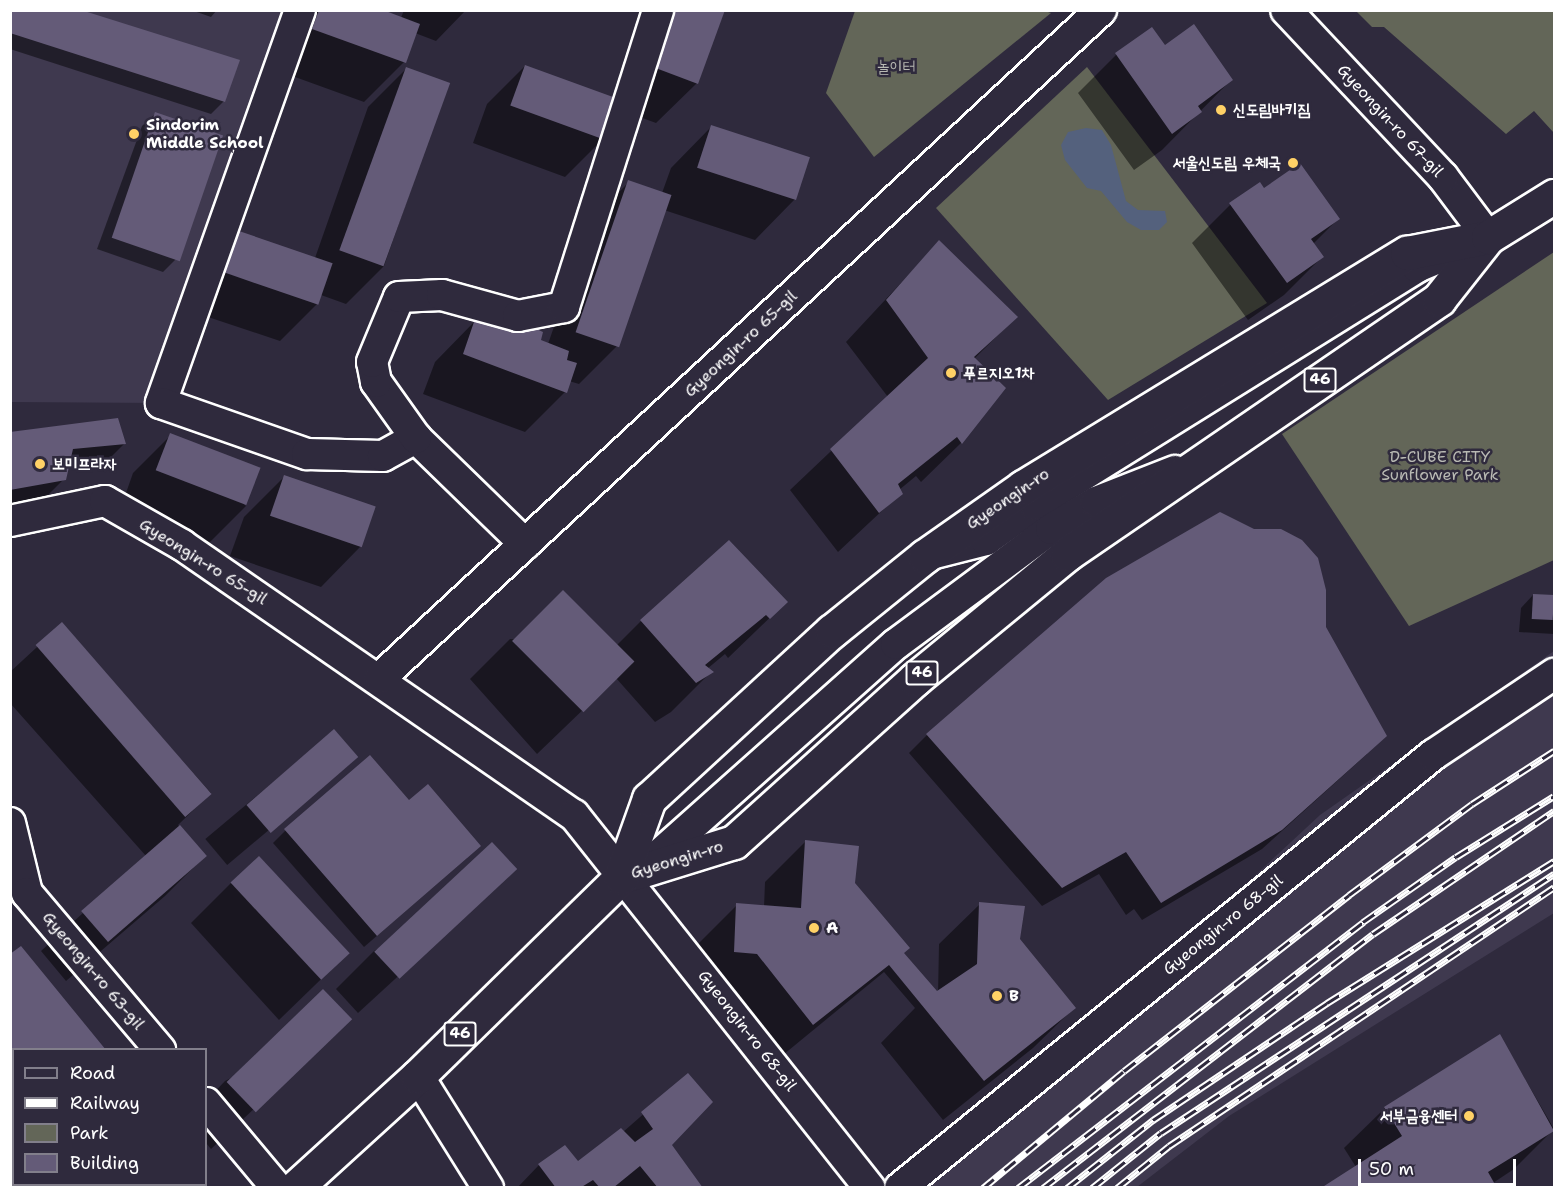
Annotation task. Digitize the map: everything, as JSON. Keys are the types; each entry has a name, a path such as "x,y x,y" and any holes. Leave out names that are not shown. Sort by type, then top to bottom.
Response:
{"main road":[{"name":"Gyeongin-ro","path":"631,874 649,799 832,631 926,556 1023,487 1407,253 1488,237 1554,197"},
{"name":"Gyeongin-ro","path":"295,1188 418,1076 631,874 734,842 915,679 1058,562 1439,299 1488,237"}],"street":[{"path":"300,10 161,403 307,454 383,456 416,438"},
{"path":"525,544 416,438 376,382 372,362 399,297 442,295 518,316 564,307 658,10"},
{"name":"Gyeongin-ro 65-gil","path":"380,678 1101,10"},
{"name":"Gyeongin-ro 67-gil","path":"1286,10 1443,177 1488,237"},
{"path":"926,556 986,540 1035,505 1417,267 1488,237"},
{"name":"Gyeongin-ro 65-gil","path":"10,521 105,501 182,544 380,678 573,815 631,874"},
{"name":"Gyeongin-ro 68-gil","path":"900,1188 1433,755 1554,674"},
{"name":"Gyeongin-ro 63-gil","path":"10,823 19,898 158,1048"},
{"name":"Gyeongin-ro 68-gil","path":"631,874 870,1188"},
{"path":"418,1076 488,1188"},
{"path":"207,1104 277,1188"}],"shaded area":[{"name":"Sindorim Middle School","path":"10,11 300,11 161,403 11,402"},
{"path":"1554,651 1554,913 1229,1116 1137,1187 919,1188 1320,815"}],"green space":[{"name":"놀이터","path":"1042,10 1051,13 874,157 826,93 855,11"},
{"path":"1356,11 1554,11 1554,133 1534,111 1506,134 1384,27 1372,27"},
{"path":"1087,67 1267,303 1108,400 936,208"},
{"name":"D-CUBE CITY Sunflower Park","path":"1554,252 1554,560 1409,626 1282,434"}],"water":[{"path":"1086,128 1102,130 1111,145 1126,201 1138,210 1165,211 1167,222 1159,230 1141,230 1127,222 1101,191 1087,188 1065,160 1061,145 1068,132"}],"building":[{"path":"10,10 81,10 240,60 225,102 10,33"},
{"path":"319,10 383,10 420,24 406,63 312,29"},
{"path":"673,10 725,10 698,84 653,67"},
{"path":"1194,24 1233,80 1198,106 1202,112 1172,134 1115,53 1152,27 1165,45"},
{"path":"525,65 620,100 605,140 510,105"},
{"path":"406,67 450,83 383,266 339,250"},
{"path":"155,112 223,135 180,261 112,238"},
{"path":"711,125 810,157 796,200 697,168"},
{"path":"1300,163 1340,219 1311,239 1324,257 1287,283 1229,203 1260,182 1264,188"},
{"path":"628,180 671,195 619,347 576,332"},
{"path":"239,231 333,263 318,305 225,273"},
{"name":"푸르지오1차","path":"939,240 1018,317 974,357 1006,388 962,444 957,437 898,484 903,494 879,513 830,449 928,358 886,300"},
{"path":"475,319 525,324 543,332 541,340 569,351 567,360 577,363 567,393 463,354"},
{"name":"보미프라자","path":"118,418 126,444 73,449 66,480 10,490 10,432"},
{"path":"170,433 261,468 246,505 156,470"},
{"path":"284,475 376,507 362,547 270,516"},
{"path":"1220,512 1254,529 1281,529 1302,540 1318,558 1326,590 1326,627 1387,736 1282,830 1161,903 1126,852 1062,888 926,734 1106,578"},
{"path":"729,540 788,602 770,619 766,615 705,665 714,672 696,683 640,620"},
{"path":"563,590 634,661 584,712 512,641"},
{"path":"1533,594 1554,595 1553,620 1532,619"},
{"path":"62,622 212,794 185,817 36,645"},
{"path":"334,729 358,757 271,833 246,805"},
{"path":"370,755 409,800 428,784 481,846 377,936 284,829"},
{"path":"180,825 207,856 108,942 81,911"},
{"path":"805,840 859,846 855,883 910,948 904,953 937,991 977,964 979,902 1025,906 1020,939 1076,1008 984,1081 889,965 813,1025 757,954 734,952 736,903 801,908"},
{"path":"492,842 517,869 399,979 374,952"},
{"path":"259,856 350,953 321,980 230,883"},
{"path":"21,946 104,1048 12,1048 12,1066 10,954"},
{"path":"323,989 352,1019 256,1112 227,1082"},
{"name":"서부금융센터","path":"1500,1034 1554,1131 1488,1172 1497,1188 1321,1188 1402,1136 1384,1107"},
{"path":"688,1073 713,1102 672,1145 703,1188 658,1188 640,1166 613,1188 600,1188 593,1180 580,1188 556,1188 538,1164 565,1145 578,1161 621,1128 635,1142 653,1129 641,1112"},
{"path":"78,1186 140,1186 138,1188"}],"railway":[{"path":"983,1188 1124,1071 1349,895 1472,804 1554,751"},
{"path":"1018,1188 1363,922 1456,857 1554,796"},
{"path":"1043,1188 1373,934 1554,811"},
{"path":"1067,1188 1153,1120 1327,1003 1554,861"},
{"path":"1092,1188 1161,1133 1554,874"},
{"path":"1117,1188 1169,1146 1554,887"}],"place":[{"name":"신도림바키짐","path":"1221,110"},
{"name":"Sindorim Middle School","path":"134,134"},
{"name":"서울신도림 우체국","path":"1293,163"},
{"name":"푸르지오1차","path":"951,373"},
{"name":"보미프라자","path":"40,464"},
{"name":"A","path":"814,928"},
{"name":"B","path":"997,996"},
{"name":"서부금융센터","path":"1469,1116"}]}
